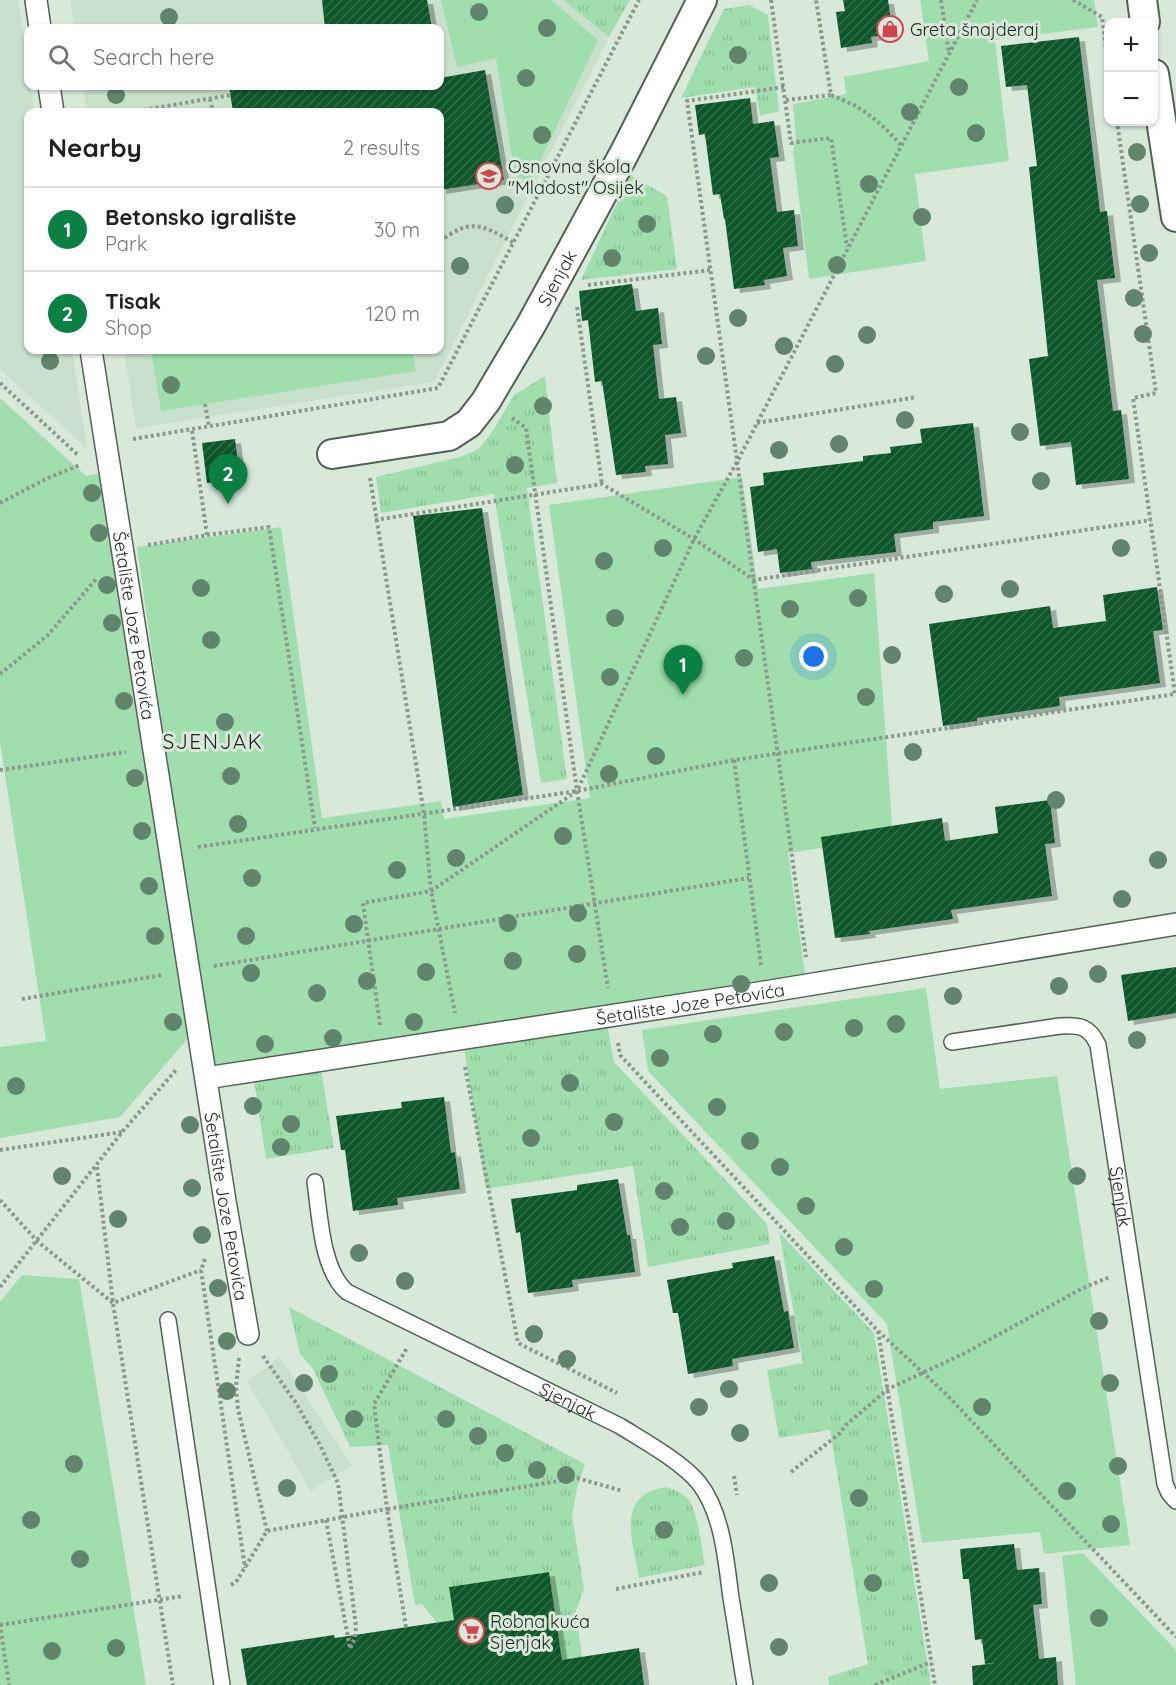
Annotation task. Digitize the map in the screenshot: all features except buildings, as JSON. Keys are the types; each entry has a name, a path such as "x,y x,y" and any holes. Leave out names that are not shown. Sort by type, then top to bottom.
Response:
{"street":[{"path":"36,0 39,24"},
{"name":"Sjenjak","path":"332,454 366,451 449,436 469,423 486,401 531,325 625,152 702,0"},
{"path":"1142,0 1144,18"},
{"path":"50,90 52,108"},
{"path":"1158,94 1171,157 1176,217"},
{"name":"Šetalište Joze Petovića","path":"92,354 188,970 248,1334"},
{"name":"Šetalište Joze Petovića","path":"206,1078 810,985 1176,924"}],"lane":[{"name":"Sjenjak","path":"952,1042 1073,1025 1086,1029 1093,1035 1098,1046 1165,1484 1176,1501"},
{"name":"Sjenjak","path":"315,1182 326,1252 338,1284 347,1292 620,1426 659,1451 698,1482 709,1498 717,1520 727,1567 745,1685"},
{"path":"168,1320 222,1685"}],"path":[{"path":"106,444 438,388 639,0"},
{"path":"771,0 791,143 831,138 848,247"},
{"path":"816,0 831,95"},
{"path":"941,0 949,54"},
{"path":"384,1051 363,903 431,891 577,791 694,539 757,423 977,0"},
{"path":"1073,0 1102,17 1104,32"},
{"path":"784,87 687,101 810,985"},
{"path":"786,100 831,95 856,104 875,118 901,145"},
{"path":"156,108 231,96"},
{"path":"210,99 212,108"},
{"path":"170,851 577,791 734,760 1175,694 1133,398 1156,393 1118,126"},
{"path":"444,239 454,230 482,225 514,243"},
{"path":"586,286 711,270"},
{"path":"576,299 602,484"},
{"path":"0,383 86,463 48,478 0,503"},
{"path":"757,423 917,396"},
{"path":"486,401 526,428 577,791 620,1055 878,1331 947,1395 1176,1637"},
{"path":"205,404 209,427"},
{"path":"192,430 207,535"},
{"path":"366,451 375,520 424,814 431,891 518,1343 621,1395"},
{"path":"375,520 602,484 694,539 754,580 1151,520"},
{"path":"0,674 48,635 122,549 207,535 269,528 315,828"},
{"path":"0,770 154,748"},
{"path":"734,760 765,992"},
{"path":"22,999 749,878"},
{"path":"0,1287 97,1167 123,1131 200,1042"},
{"path":"0,1150 123,1131"},
{"path":"97,1167 113,1303 173,1685"},
{"path":"0,1200 36,1241 113,1303"},
{"path":"208,1250 201,1270 245,1569"},
{"path":"791,1472 839,1434 846,1425 888,1389 965,1353 1083,1288 1131,1268"},
{"path":"113,1303 201,1270"},
{"path":"406,1627 387,1509 374,1404 419,1328"},
{"path":"878,1331 935,1685"},
{"path":"9,1685 0,1624 224,1589 236,1582 245,1569 267,1531 238,1409 236,1387 241,1347 248,1334 296,1403 338,1483 356,1627 355,1638 350,1648 326,1520"},
{"path":"267,1531 343,1516 577,1478 623,1491"},
{"path":"616,1589 727,1567"},
{"path":"875,1685 931,1662"}],"shaded area":[{"path":"0,0 18,0 24,42 24,90 32,90 34,108 24,108 24,354 73,354 87,449 0,369"},
{"name":"Osnovna škola ''Mladost'' Osijek","path":"70,0 563,0 609,37 434,382 136,428 125,354 444,354 444,108 86,108 84,90 444,90 444,24 73,24"},
{"path":"280,1357 352,1465 311,1491 247,1381"}],"green space":[{"path":"441,0 551,0 598,40 530,182 515,175 496,58 457,67"},
{"path":"563,0 630,0 609,37"},
{"path":"920,0 1094,0 1098,27 995,40 1009,161 915,174 926,261 809,279 793,152 796,138 793,104 846,94 844,77 929,61"},
{"path":"749,5 768,15 779,111 760,116 755,87 681,98 724,9"},
{"path":"630,175 667,196 677,269 581,280"},
{"path":"152,354 414,354 416,371 161,411"},
{"path":"545,376 557,483 527,488 567,779 541,783 494,494 381,513 376,477 460,457 479,449 514,395"},
{"path":"0,398 86,476 108,472 190,1036 120,1117 0,1138 0,1047 46,1041 0,742"},
{"path":"742,477 758,589 874,573 893,837 788,853 807,988 211,1073 137,547 281,527 322,818 441,801 444,819 590,798 549,505"},
{"path":"926,988 940,1089 1057,1076 1130,1545 1044,1554 1040,1532 922,1543 887,1324 648,1071 642,1030"},
{"path":"607,1024 614,1062 767,1224 770,1244 648,1267 633,1166 486,1189 464,1048"},
{"path":"321,1069 334,1148 266,1159 254,1080"},
{"path":"779,1232 874,1333 931,1685 829,1685 828,1677 868,1664 830,1430 779,1438 767,1370 803,1363"},
{"path":"22,1275 79,1279 146,1685 0,1685 0,1302"},
{"path":"289,1307 585,1464 577,1488 572,1516 584,1589 576,1610 582,1657 562,1660 549,1572 449,1587 454,1620 437,1623 422,1604 415,1605 388,1445 350,1447 313,1369 300,1354"},
{"path":"667,1487 684,1495 692,1505 705,1565 639,1578 631,1535 633,1509 639,1499 650,1491"},
{"path":"1083,1553 1176,1650 1176,1685 1076,1685 1062,1556"}],"place":[{"name":"Greta šnajderaj","path":"890,29"},
{"name":"Osnovna škola ''Mladost'' Osijek","path":"489,176"},
{"name":"Tisak","path":"228,504"},
{"name":"Betonsko igralište","path":"683,695"},
{"name":"Robna kuća Sjenjak","path":"471,1631"}],"district":[{"name":"SJENJAK","path":"213,741"}]}
